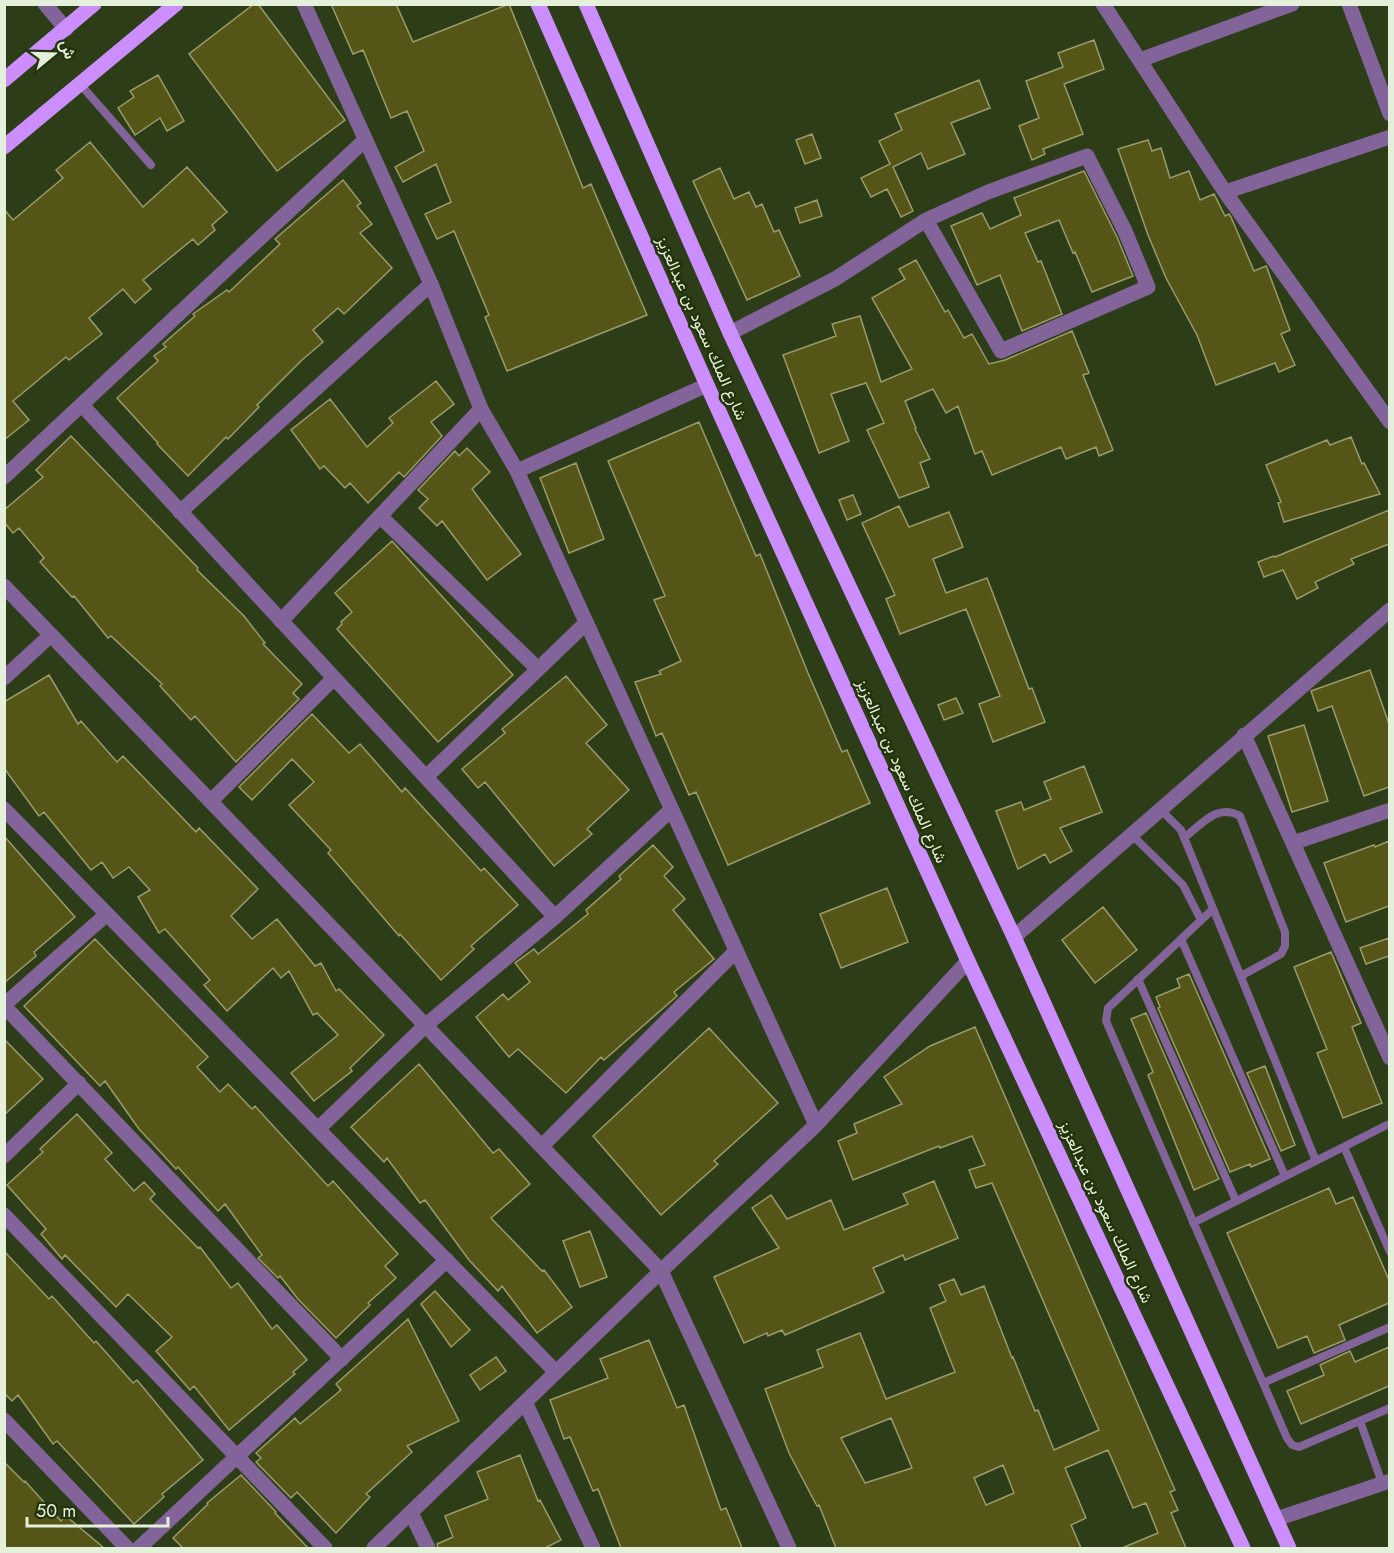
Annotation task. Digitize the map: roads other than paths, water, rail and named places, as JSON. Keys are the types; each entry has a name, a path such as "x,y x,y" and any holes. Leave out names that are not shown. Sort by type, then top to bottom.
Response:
{"main road":[{"path":"4,80 94,4"},
{"path":"4,147 176,4"},
{"name":"شارع الملك سعود بن عبدالعزيز","path":"538,4 707,385 968,961 1243,1548"},
{"name":"شارع الملك سعود بن عبدالعزيز","path":"586,4 730,333 1014,937 1289,1548"}],"street":[{"path":"45,4 66,29"},
{"path":"304,4 431,284 481,409 517,471 816,1125"},
{"path":"1103,4 1225,192 1389,422"},
{"path":"1140,60 1292,4"},
{"path":"1349,4 1389,114"},
{"path":"1225,192 1389,137"},
{"path":"4,477 365,140"},
{"path":"730,333 835,279 926,220 988,192 1087,156 1125,231 1148,287 1001,351 926,220"},
{"path":"180,512 431,284"},
{"path":"517,471 707,385"},
{"path":"82,405 555,916"},
{"path":"281,621 481,409"},
{"path":"380,516 538,669"},
{"path":"4,586 661,1270 789,1548"},
{"path":"1014,937 1389,610"},
{"path":"426,777 586,622"},
{"path":"4,678 51,635"},
{"path":"211,801 334,678"},
{"path":"1244,735 1389,1058"},
{"path":"4,809 556,1372"},
{"path":"318,1129 426,1025 555,916 671,810"},
{"path":"1293,843 1389,810"},
{"path":"107,914 4,1006 342,1359"},
{"path":"542,1146 736,951"},
{"path":"374,1548 661,1270 816,1125 968,961"},
{"path":"4,1156 79,1083"},
{"path":"4,1215 325,1548"},
{"path":"139,1548 447,1260"},
{"path":"525,1402 593,1548"},
{"path":"4,1419 127,1548"},
{"path":"1276,1519 1386,1482"},
{"path":"411,1513 428,1548"}],"lane":[{"path":"80,84 151,165"},
{"path":"1160,809 1181,830 1316,1161"},
{"path":"1184,838 1219,811 1230,810 1240,816 1285,932 1285,946 1281,954 1241,976"},
{"path":"1131,834 1183,885 1201,920"},
{"path":"1213,909 1108,1008 1106,1021 1292,1445 1299,1447 1389,1408"},
{"path":"1181,939 1285,1176"},
{"path":"1138,979 1236,1201"},
{"path":"1194,1222 1387,1125"},
{"path":"1344,1147 1389,1252"},
{"path":"1263,1383 1389,1327"},
{"path":"1360,1421 1386,1482"}]}
